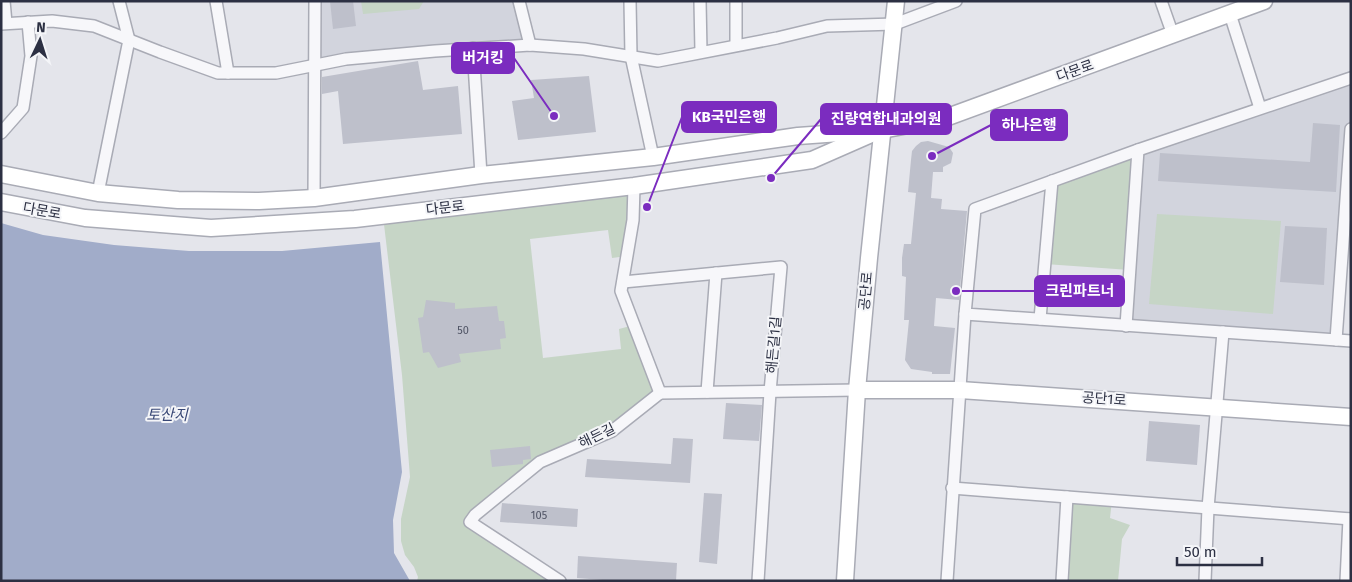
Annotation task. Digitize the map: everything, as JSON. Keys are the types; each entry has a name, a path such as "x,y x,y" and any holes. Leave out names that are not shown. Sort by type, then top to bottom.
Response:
{"main road":[{"name":"공단로","path":"846,581 857,390 896,1"},
{"name":"다문로","path":"1,174 98,193 178,200 259,201 314,198 481,175 653,157 798,136 882,130 945,118 1264,1"},
{"name":"다문로","path":"1,202 85,218 211,228 355,219 634,186 812,160 882,130"},
{"name":"공단1로","path":"857,390 960,390 1351,417"}],"street":[{"path":"4,1 4,24 52,21 94,26 218,73 276,73 346,59 530,45 584,49 658,61 777,38 827,26 895,24 956,1"},
{"path":"98,193 129,40 119,1"},
{"path":"216,1 228,73"},
{"path":"314,198 315,1"},
{"path":"520,1 530,45"},
{"path":"630,1 631,56 653,157"},
{"path":"700,1 701,52"},
{"path":"736,1 736,45"},
{"path":"1160,1 1173,35"},
{"path":"1230,14 1260,108"},
{"path":"1,133 23,108 31,56 28,22"},
{"path":"473,48 481,175"},
{"path":"947,581 965,314 975,209 1138,150 1351,78"},
{"path":"1336,340 1351,129"},
{"path":"1126,326 1138,150"},
{"path":"1040,320 1052,181"},
{"path":"634,186 633,220 621,292 660,393 857,390"},
{"name":"해든길1길","path":"623,282 780,267 758,581"},
{"path":"706,392 716,273"},
{"path":"965,314 1351,341"},
{"path":"1205,581 1208,508 1223,332"},
{"name":"해든길","path":"560,581 470,522 474,515 533,466 612,431 660,393"},
{"path":"952,488 1350,519 1346,581"},
{"path":"1062,581 1067,497"}],"shaded area":[{"path":"315,1 519,1 530,45 314,66"},
{"path":"1351,78 1351,131 1336,340 1126,326 1138,150"}],"green space":[{"path":"361,1 424,1 419,9 363,14"},
{"path":"1138,150 1130,270 1045,264 1052,181"},
{"path":"634,186 627,256 612,258 608,230 530,239 543,358 621,349 619,329 634,325 660,393 612,431 540,462 471,521 560,581 417,581 418,577 414,567 405,555 401,541 401,519 410,477 402,375 383,216"},
{"path":"1157,214 1281,221 1273,314 1149,304"},
{"path":"1067,497 1112,500 1110,518 1130,525 1122,539 1118,581 1062,581"}],"water":[{"name":"토산지","path":"1,223 43,235 114,245 189,251 282,251 380,242 402,472 393,520 394,553 410,581 1,581"}],"building":[{"path":"330,1 353,1 356,26 333,29"},
{"path":"418,61 423,90 458,86 462,134 343,144 338,91 322,94 322,77"},
{"path":"589,76 596,132 518,140 512,101 534,98 531,80"},
{"path":"1313,123 1340,125 1336,192 1158,181 1160,153 1310,162"},
{"path":"928,141 949,147 953,153 951,163 943,167 943,172 933,172 931,198 942,199 941,209 967,211 959,300 936,298 934,326 955,328 950,374 932,374 932,372 911,369 905,360 909,320 904,320 906,277 902,276 902,258 904,244 911,244 916,193 908,192 911,160 912,151 916,146 921,142"},
{"path":"1285,226 1327,228 1324,285 1280,282"},
{"path":"426,300 455,303 455,309 497,306 499,321 504,321 506,338 500,339 501,349 459,354 461,362 438,368 429,352 423,353 418,318 423,317"},
{"path":"726,403 762,405 759,441 723,439"},
{"path":"1149,421 1200,425 1197,465 1146,461"},
{"path":"673,438 693,439 690,483 585,477 587,459 671,464"},
{"path":"530,446 531,459 523,460 523,464 492,467 490,450"},
{"path":"704,493 722,494 717,564 699,562"},
{"path":"502,503 578,509 577,527 500,522"},
{"path":"578,556 677,563 676,581 615,581 577,578"}],"place":[{"name":"버거킹","path":"554,116"},
{"name":"하나은행","path":"932,156"},
{"name":"진량연합내과의원","path":"771,178"},
{"name":"KB국민은행","path":"647,207"},
{"name":"크린파트너","path":"956,291"}]}
